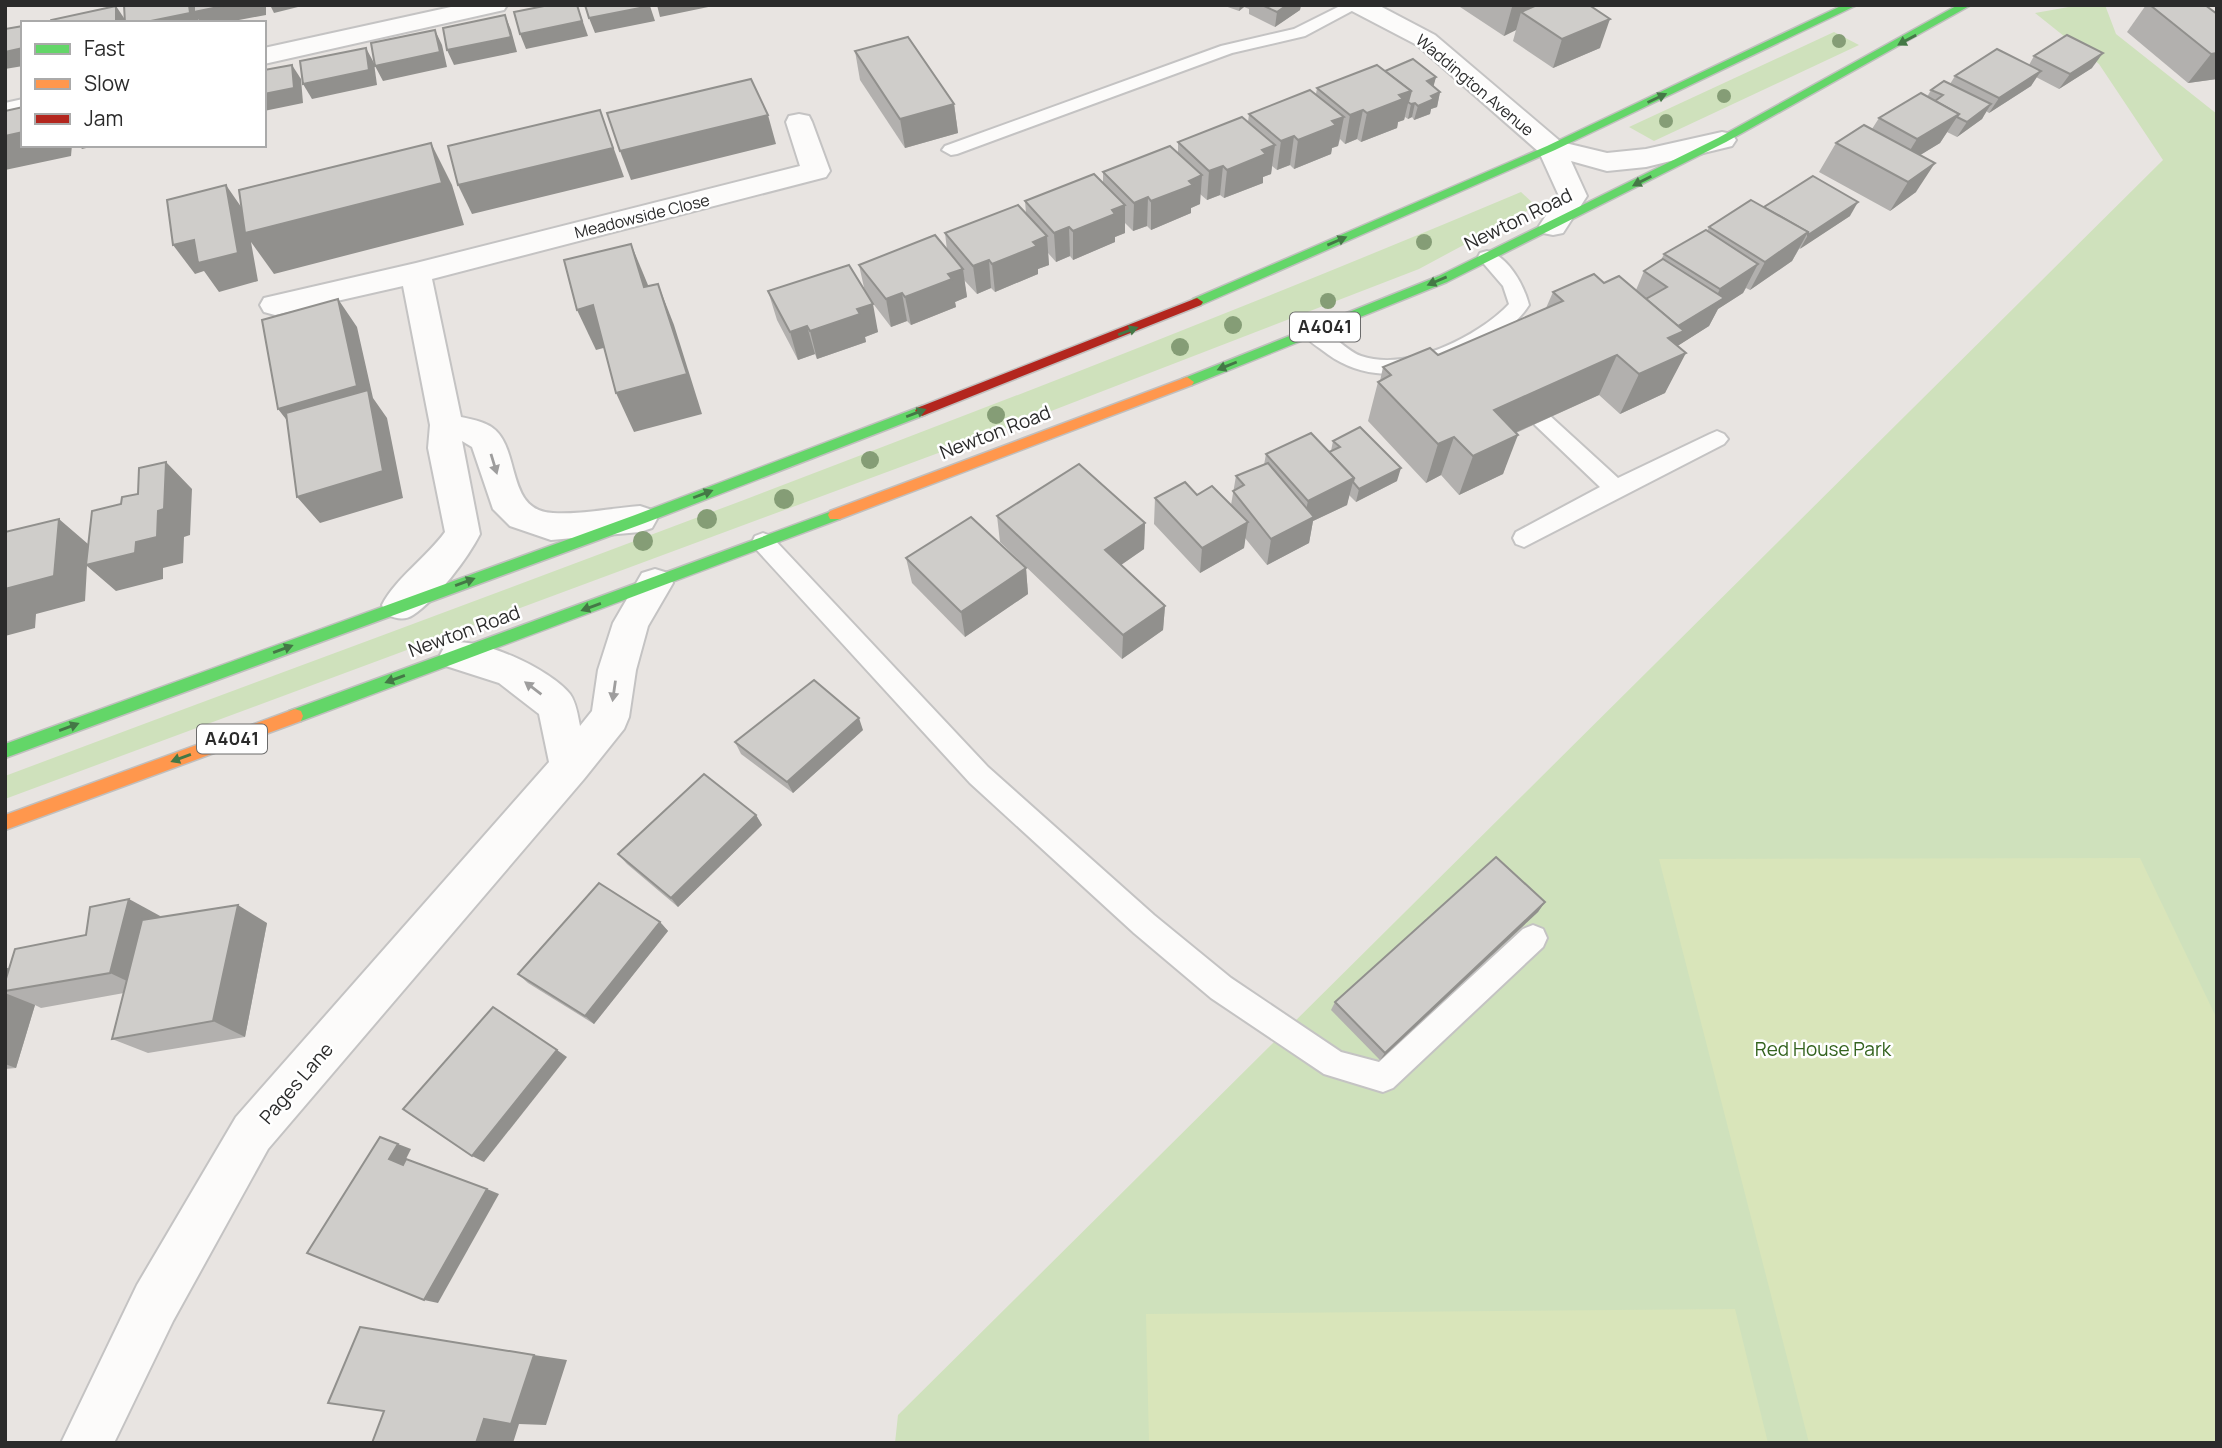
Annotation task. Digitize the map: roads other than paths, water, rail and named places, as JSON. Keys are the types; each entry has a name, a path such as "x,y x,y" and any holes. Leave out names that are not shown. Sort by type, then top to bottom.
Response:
{"highway":[{"path":"5,751 640,519 1149,323 1551,148 1852,5"},
{"name":"Newton Road","path":"5,823 655,583 1203,376 1443,279 1722,140 1966,5"}],"street":[{"path":"266,56 495,5"},
{"name":"Waddington Avenue","path":"1357,5 1426,40 1551,148 1573,196 1553,226"},
{"name":"Meadowside Close","path":"275,305 416,273 817,171 799,122"},
{"name":"Waddington Avenue","path":"1551,148 1607,162 1646,158 1722,140"},
{"path":"400,605 442,563 464,534 446,448 446,425 416,273"},
{"path":"446,425 475,432 487,442 505,500 522,517 551,527 640,519"},
{"name":"Pages Lane","path":"87,1443 155,1303 252,1133 570,767 610,717 617,670 631,623 655,583"},
{"path":"458,655 511,671 556,705 570,767"}],"lane":[{"path":"951,150 1227,49 1299,33 1357,5"},
{"path":"1311,332 1358,363 1381,368 1411,364 1466,343 1486,334 1513,314 1519,304 1517,291 1509,279 1487,257"},
{"path":"1466,343 1481,359"},
{"path":"1542,420 1616,489"},
{"path":"1524,538 1717,439"},
{"path":"763,542 979,775 1144,924 1221,988 1334,1064 1383,1078 1533,937"}],"park label":[{"name":"Red House Park","path":"1823,1049"}]}
